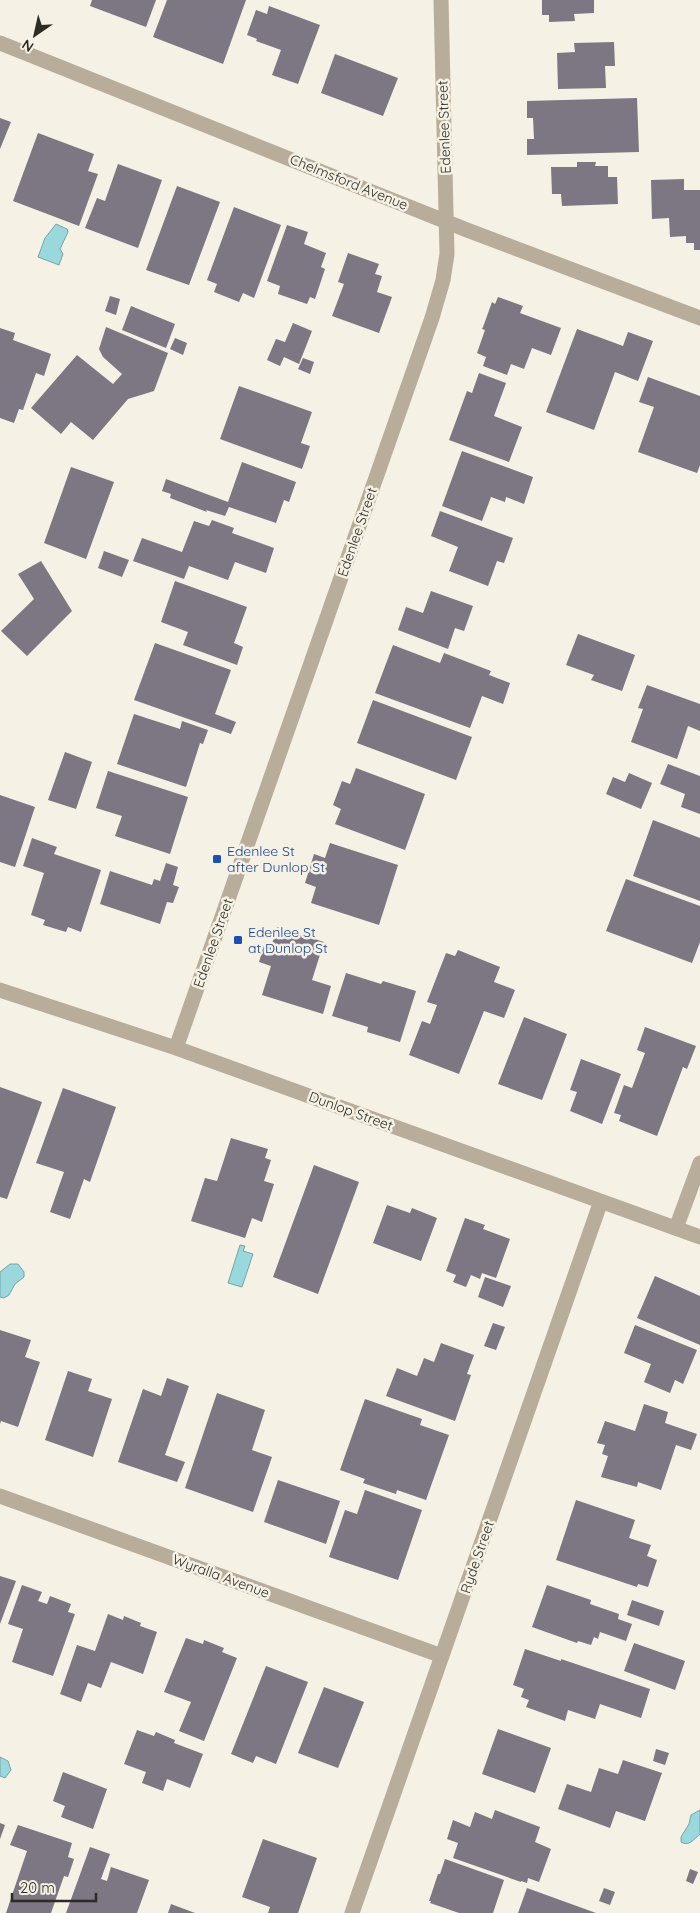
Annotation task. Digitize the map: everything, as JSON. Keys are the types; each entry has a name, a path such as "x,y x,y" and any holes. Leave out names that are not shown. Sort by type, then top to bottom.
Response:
{"street":[{"name":"Edenlee Street","path":"176,1048 432,318 446,264 447,221 441,0"},
{"name":"Chelmsford Avenue","path":"0,43 447,221 700,318"},
{"name":"Dunlop Street","path":"0,990 176,1048 700,1237"},
{"path":"676,1228 700,1163"},
{"name":"Ryde Street","path":"352,1913 601,1201"},
{"name":"Wyralla Avenue","path":"0,1496 442,1656"}],"water":[{"path":"56,224 67,229 68,232 60,249 63,254 59,265 38,257 45,238"},
{"path":"240,1245 245,1246 243,1251 253,1254 242,1287 228,1283"},
{"path":"10,1264 18,1264 24,1272 24,1277 15,1284 9,1295 4,1298 0,1297 0,1272"},
{"path":"0,1757 8,1761 11,1770 5,1778 0,1776"},
{"path":"700,1810 700,1834 689,1843 681,1842 681,1837 689,1824 691,1815"}],"building":[{"path":"92,0 156,0 146,27 90,6"},
{"path":"167,0 246,0 223,64 153,37"},
{"path":"542,0 594,0 594,13 574,14 575,21 549,22 549,15 542,15"},
{"path":"269,6 320,25 298,84 272,75 281,50 256,41 257,39 247,35 256,10 267,14"},
{"path":"614,42 615,66 605,66 606,88 558,89 557,53 575,52 574,43"},
{"path":"335,54 398,78 383,116 321,93"},
{"path":"637,98 639,152 527,155 527,139 534,139 533,118 527,118 527,101"},
{"path":"0,118 11,122 0,149"},
{"path":"38,133 94,154 88,171 98,174 79,226 13,201"},
{"path":"577,162 596,162 595,166 608,166 608,177 617,177 618,204 562,206 561,194 552,194 551,167 577,167"},
{"path":"118,164 162,180 138,248 85,228 97,198 105,201"},
{"path":"684,179 684,190 700,190 700,250 694,250 694,243 686,243 686,236 670,237 669,218 652,219 651,180"},
{"path":"177,186 220,202 189,285 146,270"},
{"path":"234,207 281,225 254,298 243,293 239,302 214,292 217,284 207,280"},
{"path":"287,225 308,232 304,244 326,253 321,267 325,269 315,299 310,297 307,304 278,294 280,286 267,281"},
{"path":"348,253 379,264 375,274 382,276 377,292 392,297 379,333 332,316 344,284 338,282"},
{"path":"110,296 120,299 116,315 105,311"},
{"path":"498,297 523,306 520,313 561,328 551,355 532,348 524,369 511,364 507,375 483,366 486,357 477,353 485,330 482,329 492,302 495,304"},
{"path":"131,306 175,324 166,348 122,330"},
{"path":"293,323 312,331 299,364 284,357 280,366 267,360 276,339 285,342"},
{"path":"106,327 168,353 154,391 128,399 93,440 71,422 61,434 31,408 77,355 113,384 122,374 103,357 99,349"},
{"path":"0,328 15,333 13,340 51,354 44,376 36,373 23,410 19,409 14,423 0,418"},
{"path":"577,329 623,346 628,332 653,341 638,381 615,372 594,430 546,412"},
{"path":"175,338 187,343 183,355 170,349"},
{"path":"303,358 314,362 310,374 298,369"},
{"path":"479,373 506,383 494,416 522,427 509,462 449,440 467,391 472,393"},
{"path":"648,377 700,396 700,465 697,473 638,452 654,407 639,402"},
{"path":"239,386 312,412 301,443 310,446 302,469 220,439"},
{"path":"462,451 533,477 524,504 506,497 505,502 491,497 482,521 442,506"},
{"path":"242,462 296,482 289,502 284,500 276,523 229,507 225,516 206,510 207,512 170,498 171,494 162,491 166,479 228,502"},
{"path":"71,467 114,482 86,559 44,543"},
{"path":"440,511 513,538 504,563 497,561 488,586 449,571 458,547 431,536"},
{"path":"212,520 234,528 232,533 274,548 266,573 235,562 228,580 189,566 184,579 133,561 142,538 182,552 194,521 209,526"},
{"path":"104,551 129,560 122,577 98,568"},
{"path":"41,561 72,611 27,656 1,631 34,599 18,574"},
{"path":"175,581 247,607 234,643 243,647 237,665 183,645 188,632 161,622"},
{"path":"431,591 473,606 464,631 455,628 448,649 398,630 406,607 423,613"},
{"path":"578,634 635,655 622,691 591,680 594,675 566,665"},
{"path":"155,643 231,670 215,714 236,722 231,734 134,700"},
{"path":"393,645 440,663 444,653 491,671 489,675 510,683 503,704 482,696 470,728 375,693"},
{"path":"647,685 700,704 700,731 688,726 677,759 631,742 643,709 638,708"},
{"path":"373,700 472,737 456,780 357,743"},
{"path":"134,714 180,729 182,721 208,730 203,744 200,743 186,787 117,764"},
{"path":"65,752 92,762 76,809 48,800"},
{"path":"668,764 700,776 700,814 681,807 685,794 660,784"},
{"path":"356,768 425,794 405,850 335,824 341,809 333,805 342,781 350,784"},
{"path":"108,771 188,797 170,854 115,836 122,816 96,808"},
{"path":"629,773 652,783 641,809 606,794 613,777 625,782"},
{"path":"0,795 35,807 15,867 0,862"},
{"path":"653,820 700,838 700,901 633,876"},
{"path":"32,838 57,847 54,854 101,870 81,932 68,927 66,932 43,925 45,920 31,915 44,873 23,866"},
{"path":"330,843 398,865 379,925 311,903 316,887 305,883 314,854 325,858"},
{"path":"166,863 178,867 173,885 179,887 173,903 167,902 160,924 100,904 110,871 152,885 154,879 160,881"},
{"path":"626,879 700,906 700,942 692,963 606,931"},
{"path":"277,927 324,942 312,980 331,986 323,1014 262,995 271,966 259,962 265,942 272,944"},
{"path":"458,950 500,967 494,982 515,990 504,1018 484,1011 459,1074 409,1055 422,1021 430,1024 437,1005 427,1002 446,953 455,956"},
{"path":"346,973 381,984 383,981 416,991 400,1042 367,1032 368,1027 332,1016"},
{"path":"524,1017 567,1034 542,1100 498,1084"},
{"path":"645,1027 696,1046 687,1069 683,1067 657,1136 619,1121 621,1115 614,1113 624,1085 632,1088 645,1053 637,1050"},
{"path":"581,1059 621,1074 602,1124 570,1111 577,1092 570,1090"},
{"path":"0,1087 42,1102 7,1199 0,1197"},
{"path":"63,1088 116,1107 90,1182 84,1179 70,1219 50,1212 64,1172 36,1163"},
{"path":"231,1138 268,1149 265,1158 271,1160 264,1181 274,1184 262,1222 252,1218 245,1238 191,1221 205,1178 217,1181"},
{"path":"314,1165 359,1182 318,1294 273,1277"},
{"path":"387,1205 410,1213 412,1208 437,1218 421,1261 373,1243"},
{"path":"465,1218 485,1225 483,1229 510,1239 496,1278 482,1273 480,1279 471,1275 466,1287 453,1282 456,1275 446,1271"},
{"path":"655,1276 700,1296 700,1345 637,1318"},
{"path":"485,1277 511,1286 503,1307 478,1297"},
{"path":"493,1323 505,1327 496,1350 484,1346"},
{"path":"635,1325 697,1350 683,1384 675,1380 670,1393 644,1382 651,1364 624,1353"},
{"path":"0,1330 31,1340 25,1357 40,1362 18,1427 1,1421 0,1424"},
{"path":"441,1343 474,1355 467,1374 471,1375 455,1421 386,1396 397,1368 417,1376 424,1358 434,1362"},
{"path":"68,1371 92,1379 88,1391 112,1399 93,1457 45,1440"},
{"path":"167,1378 189,1386 165,1455 185,1462 177,1482 118,1462 143,1389 161,1396"},
{"path":"217,1393 265,1410 252,1450 272,1457 253,1512 185,1488"},
{"path":"365,1399 422,1419 420,1425 449,1435 426,1500 397,1490 396,1494 363,1483 365,1479 340,1470"},
{"path":"644,1404 668,1412 665,1423 697,1434 691,1450 676,1445 661,1490 638,1482 637,1487 601,1477 608,1456 602,1454 605,1445 597,1443 605,1421 635,1431"},
{"path":"278,1480 340,1501 326,1544 264,1522"},
{"path":"365,1490 422,1510 398,1580 329,1557 345,1510 357,1514"},
{"path":"576,1500 635,1520 629,1538 651,1545 647,1556 657,1560 648,1587 638,1584 637,1587 556,1560"},
{"path":"0,1576 16,1581 0,1624"},
{"path":"22,1585 42,1592 38,1601 47,1604 50,1596 71,1604 68,1612 75,1614 53,1676 12,1662 23,1629 8,1624"},
{"path":"547,1585 591,1600 590,1604 619,1614 618,1619 632,1624 626,1641 600,1632 598,1639 594,1637 591,1645 578,1641 577,1643 532,1627"},
{"path":"632,1600 664,1611 659,1626 627,1615"},
{"path":"108,1614 123,1620 124,1616 141,1623 140,1626 157,1632 143,1674 111,1662 101,1688 88,1683 81,1702 60,1694 77,1645 95,1651"},
{"path":"186,1638 203,1644 204,1640 224,1648 222,1652 237,1658 204,1741 179,1731 191,1702 164,1692"},
{"path":"634,1643 685,1661 675,1690 624,1671"},
{"path":"525,1649 650,1689 641,1718 600,1704 595,1719 568,1710 565,1721 526,1707 529,1700 521,1697 524,1689 513,1685"},
{"path":"266,1666 308,1682 276,1764 256,1756 253,1763 231,1754"},
{"path":"324,1687 364,1702 338,1768 298,1753"},
{"path":"498,1729 551,1748 535,1793 482,1774"},
{"path":"137,1730 154,1736 156,1732 175,1740 174,1743 203,1754 190,1788 167,1779 163,1791 142,1783 146,1772 124,1764"},
{"path":"656,1749 669,1753 665,1765 653,1761"},
{"path":"623,1760 662,1773 645,1821 616,1811 610,1828 558,1809 567,1784 591,1792 599,1768 618,1774"},
{"path":"63,1772 107,1789 93,1829 61,1817 65,1806 53,1801"},
{"path":"495,1810 540,1827 535,1842 551,1849 539,1882 528,1878 527,1883 521,1882 453,1858 458,1843 447,1839 453,1820 470,1827 475,1812 492,1819"},
{"path":"0,1823 5,1825 0,1839"},
{"path":"18,1825 72,1843 68,1857 74,1859 68,1877 64,1876 51,1913 6,1913 27,1851 10,1845"},
{"path":"263,1839 317,1858 298,1913 268,1913 270,1907 242,1897"},
{"path":"90,1847 110,1854 101,1879 107,1881 111,1867 149,1880 137,1913 66,1913"},
{"path":"445,1859 504,1880 493,1913 459,1913 430,1903 438,1874 440,1874"},
{"path":"690,1869 698,1872 693,1884 686,1881"},
{"path":"527,1888 596,1913 518,1913"},
{"path":"604,1888 615,1892 610,1905 599,1901"},
{"path":"171,1904 195,1913 168,1913"}],"place":[{"name":"Edenlee St after Dunlop St","path":"217,859"},
{"name":"Edenlee St at Dunlop St","path":"238,940"}]}
